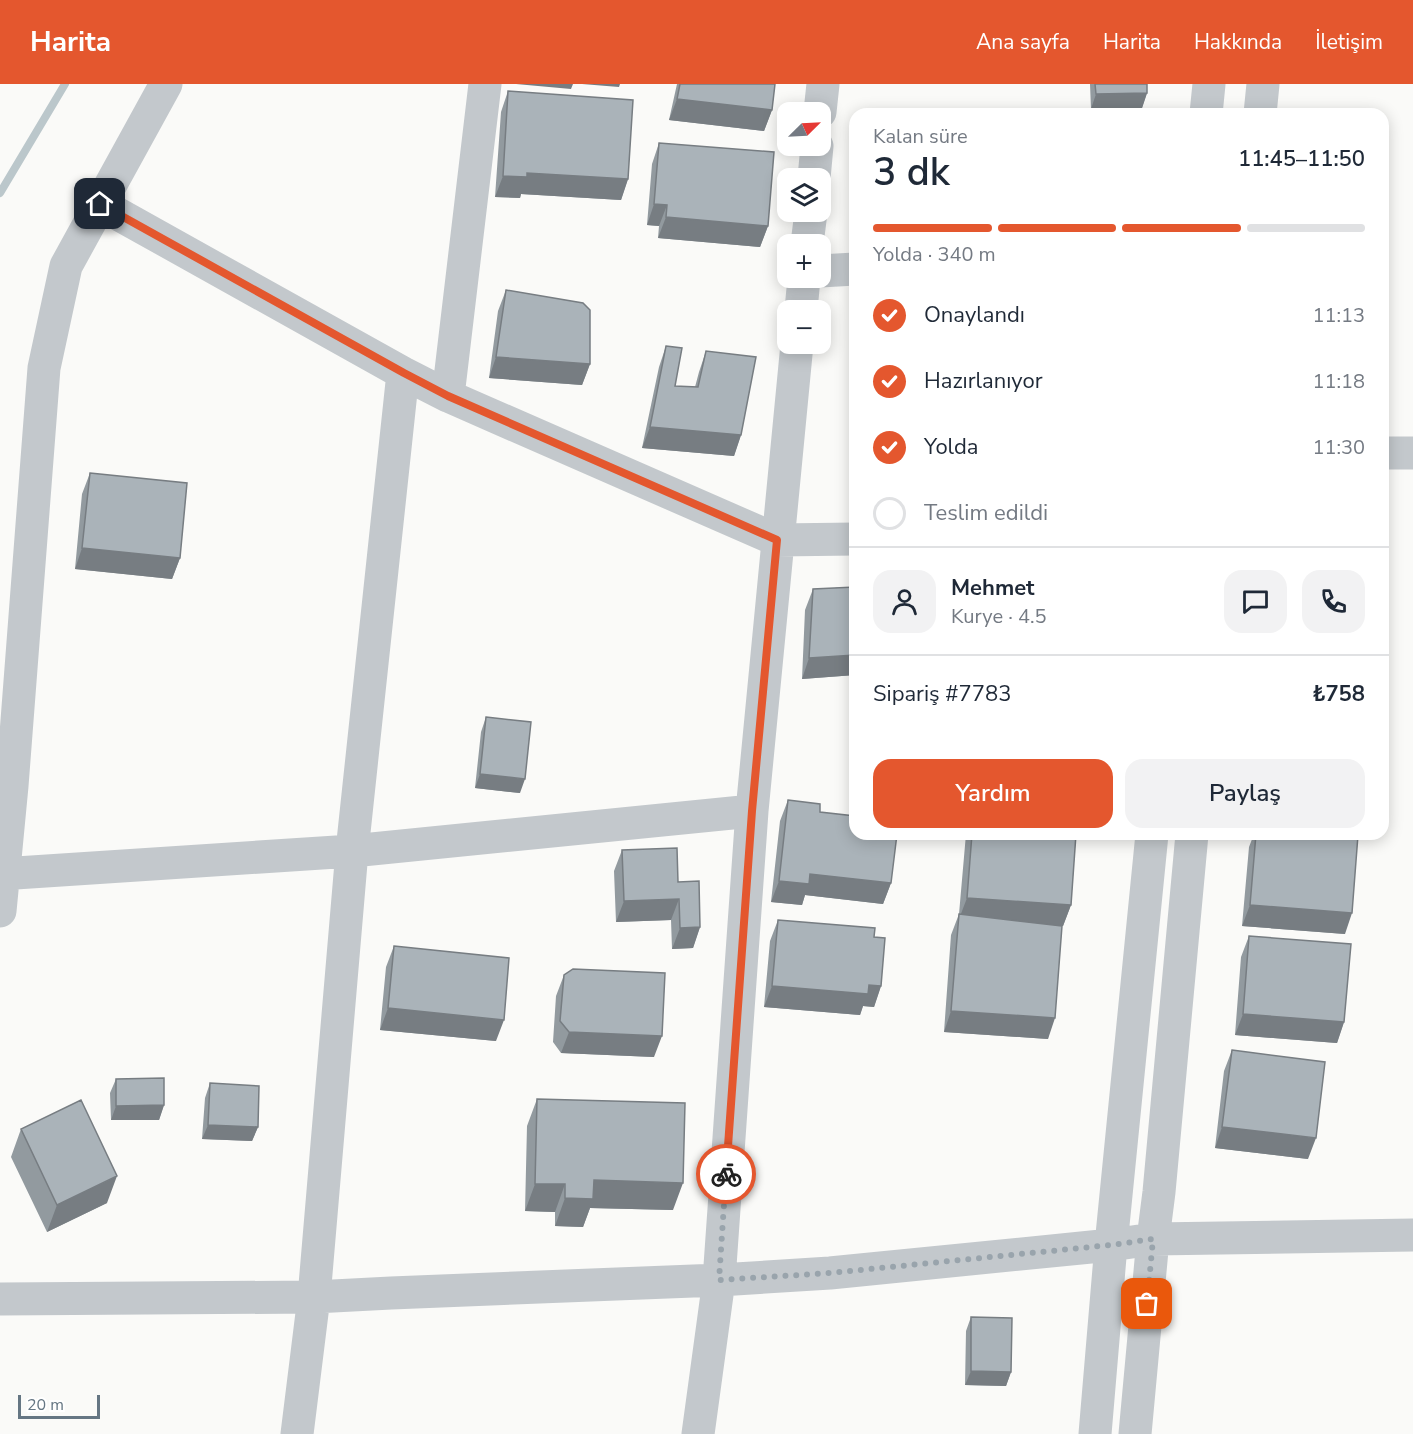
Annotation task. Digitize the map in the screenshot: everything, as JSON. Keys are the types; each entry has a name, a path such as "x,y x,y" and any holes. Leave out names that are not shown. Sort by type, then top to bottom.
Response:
{"street":[{"path":"0,911 12,786 44,368 66,266 166,84"},
{"path":"448,396 485,84"},
{"path":"821,102 823,84"},
{"path":"1207,108 1209,84"},
{"path":"1261,108 1263,84"},
{"path":"100,204 448,396 777,540 849,539"},
{"path":"831,270 849,269"},
{"path":"698,1434 719,1280 752,811 797,354"},
{"path":"297,1434 314,1297 352,851 404,373"},
{"path":"1389,453 1413,453"},
{"path":"2,874 352,851 752,811"},
{"path":"1095,1434 1111,1245 1151,840"},
{"path":"1135,1434 1191,840"},
{"path":"0,1299 314,1297 719,1280 830,1273 1153,1239 1413,1235"}],"building":[{"path":"680,84 775,84 772,110 677,99"},
{"path":"1095,84 1147,84 1147,93 1096,94"},
{"path":"508,91 633,100 628,179 527,173 527,177 503,176"},
{"path":"659,143 774,152 768,226 666,217 667,205 654,204"},
{"path":"506,290 583,303 590,310 590,364 496,357"},
{"path":"666,346 682,348 675,386 698,387 706,351 756,357 741,435 650,427"},
{"path":"90,473 187,483 180,558 82,548"},
{"path":"849,587 849,655 809,658 813,589"},
{"path":"486,717 531,722 525,779 480,774"},
{"path":"788,800 820,804 820,812 849,815 849,840 896,840 891,883 810,874 809,884 779,881"},
{"path":"972,840 1076,840 1071,905 967,898"},
{"path":"1255,840 1358,840 1352,913 1250,905"},
{"path":"677,848 678,882 699,881 700,927 680,928 679,899 624,901 622,850"},
{"path":"959,914 1062,926 1055,1018 951,1011"},
{"path":"778,920 875,928 874,937 885,938 881,986 869,985 868,994 772,986"},
{"path":"1249,936 1351,944 1344,1022 1243,1014"},
{"path":"394,946 509,958 504,1020 388,1008"},
{"path":"573,969 665,973 662,1036 569,1032 560,1021 564,975"},
{"path":"1232,1050 1325,1062 1316,1138 1222,1127"},
{"path":"164,1078 164,1105 116,1106 116,1079"},
{"path":"210,1083 259,1086 258,1127 208,1125"},
{"path":"537,1099 685,1103 683,1183 594,1180 593,1199 565,1198 565,1184 535,1184"},
{"path":"81,1100 117,1176 57,1205 21,1129"},
{"path":"971,1317 1012,1318 1011,1372 971,1371"}],"waterway":[{"path":"0,193 65,84"}],"way so far":[{"path":"726,1174 719,1280 830,1273 1153,1239 1147,1304"}],"route":[{"path":"100,204 448,396 777,540 752,811 726,1174"}]}
